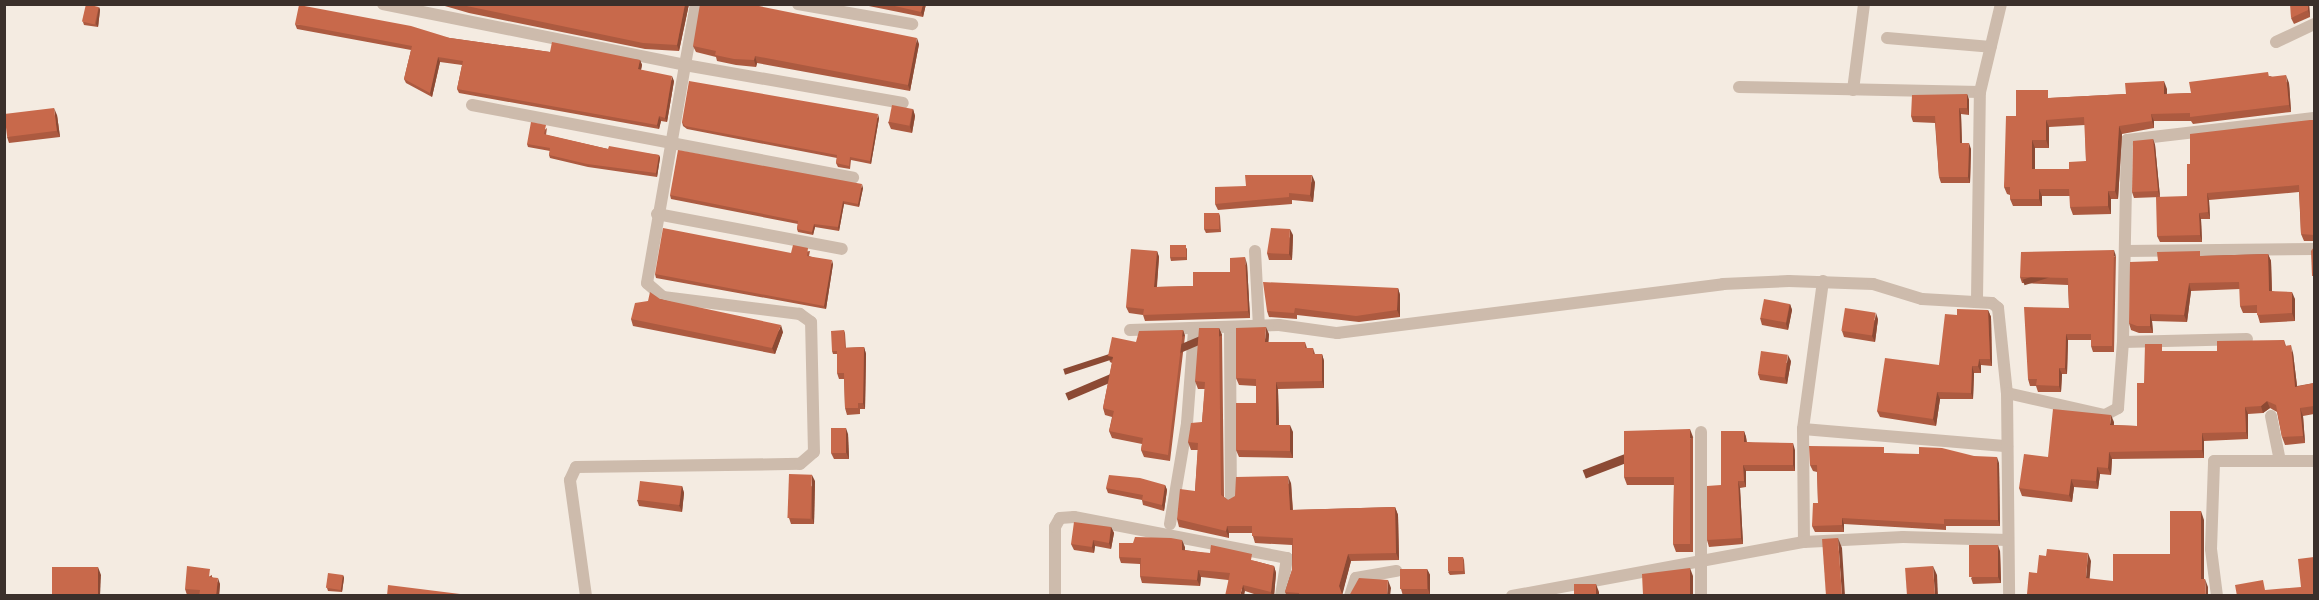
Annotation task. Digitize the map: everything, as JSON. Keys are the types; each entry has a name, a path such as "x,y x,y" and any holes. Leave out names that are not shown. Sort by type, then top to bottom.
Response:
{"street":[{"path":"383,4 685,65 903,102"},
{"path":"586,596 570,480 576,466 800,465 814,453 810,322 800,314 656,294 647,283 646,275 696,4"},
{"path":"798,4 912,24"},
{"path":"1853,90 1864,4"},
{"path":"1977,299 1980,92 2001,4"},
{"path":"2276,42 2314,24"},
{"path":"1887,38 1991,47"},
{"path":"1738,87 1980,92"},
{"path":"472,105 672,140 853,178"},
{"path":"2007,393 2053,406 2111,415 2119,403 2124,342 2126,147 2131,137 2314,118"},
{"path":"657,214 842,249"},
{"path":"2125,250 2314,249"},
{"path":"1255,250 1258,327"},
{"path":"1804,542 1803,429 1823,281"},
{"path":"1130,330 1230,329 1279,325 1337,333 1723,284 1823,281 1873,284 1922,299 1977,299 1998,308 2007,393 2009,596"},
{"path":"1170,524 1186,423 1194,329"},
{"path":"1230,329 1231,499"},
{"path":"2124,342 2247,339"},
{"path":"2271,416 2280,461"},
{"path":"1803,429 2007,446"},
{"path":"1701,432 1701,596"},
{"path":"2217,596 2211,549 2212,465 2220,458 2314,461"},
{"path":"1055,596 1055,527 1060,518 1074,517 1287,558 1281,596"},
{"path":"1512,596 1559,591 1702,558 1804,542 1903,537 2008,540"},
{"path":"1350,596 1356,578 1396,571"}],"building":[{"path":"86,4 99,7 95,24 82,22"},
{"path":"457,4 685,4 677,45 643,43"},
{"path":"700,4 749,4 917,38 908,85 755,56 754,60 715,55 716,51 693,46"},
{"path":"886,4 923,4 921,12"},
{"path":"2290,4 2308,4 2308,10 2291,18"},
{"path":"299,5 411,26 450,38 550,52 552,42 640,60 638,69 672,76 665,118 659,116 657,125 457,89 463,61 438,57 430,93 404,79 412,46 295,24"},
{"path":"2268,72 2269,77 2286,75 2289,105 2190,117 2190,113 2151,114 2152,121 2119,126 2115,191 2108,191 2108,206 2070,207 2069,189 2039,189 2039,199 2010,199 2010,187 2004,187 2006,116 2016,116 2016,90 2048,90 2048,98 2126,94 2125,83 2164,81 2164,94 2191,93 2189,82","holes":["2084,117 2086,161 2069,162 2069,169 2032,169 2032,140 2046,140 2046,120"]},
{"path":"689,81 878,114 870,161 850,157 849,166 836,163 837,155 685,126 682,122"},
{"path":"1967,94 1967,108 1959,108 1960,143 1969,143 1968,177 1939,177 1935,116 1911,116 1912,95"},
{"path":"892,105 913,109 909,126 889,122"},
{"path":"54,108 57,131 7,137 4,114"},
{"path":"2314,120 2314,235 2301,234 2299,185 2207,193 2208,212 2199,213 2200,235 2157,236 2156,197 2187,196 2190,134"},
{"path":"531,122 546,125 544,134 608,149 609,146 659,155 656,173 587,164 549,155 550,148 527,144"},
{"path":"2153,139 2158,191 2132,192 2133,141"},
{"path":"678,150 862,184 858,204 843,201 838,227 814,224 812,232 797,229 798,221 670,195"},
{"path":"1245,175 1312,175 1310,195 1289,193 1289,197 1215,204 1215,187 1246,186"},
{"path":"1204,213 1219,213 1219,229 1204,229"},
{"path":"663,228 791,253 793,245 808,248 807,256 832,260 824,306 655,274"},
{"path":"1271,228 1290,229 1289,254 1267,253"},
{"path":"1170,245 1186,245 1186,257 1170,257"},
{"path":"2314,247 2314,276 2312,276 2311,251"},
{"path":"1131,249 1157,251 1154,287 1193,286 1193,272 1230,272 1230,258 1245,257 1248,311 1143,315 1144,309 1126,307"},
{"path":"2114,250 2112,346 2091,346 2091,334 2066,334 2065,368 2059,368 2059,386 2036,385 2037,379 2028,379 2024,307 2069,308 2068,278 2020,277 2021,252"},
{"path":"2200,251 2200,256 2268,254 2269,291 2292,292 2292,313 2257,315 2257,305 2240,306 2239,282 2189,283 2184,315 2150,314 2150,326 2137,326 2129,323 2130,262 2158,261 2157,252"},
{"path":"1263,282 1398,288 1397,310 1356,316 1295,308 1294,313 1267,311"},
{"path":"650,292 660,299 781,325 772,348 631,319 635,303 648,301"},
{"path":"1764,299 1790,304 1786,323 1760,318"},
{"path":"1845,308 1876,313 1872,336 1841,331"},
{"path":"1957,309 1988,310 1990,359 1979,359 1978,366 1972,366 1971,393 1937,392 1933,419 1877,411 1885,358 1939,365 1945,314 1957,315"},
{"path":"1266,327 1265,342 1305,342 1305,348 1313,348 1313,354 1322,354 1322,381 1276,382 1276,425 1290,425 1290,451 1236,450 1236,403 1256,403 1256,379 1236,378 1236,328"},
{"path":"1199,328 1219,328 1221,495 1228,500 1235,496 1236,477 1288,476 1290,510 1395,507 1396,553 1348,554 1339,586 1345,596 1299,596 1299,593 1285,592 1292,570 1293,538 1252,536 1252,526 1227,526 1226,531 1177,519 1180,489 1195,491 1198,443 1188,442 1191,423 1202,422 1205,382 1195,381"},
{"path":"844,330 845,348 832,351 831,331"},
{"path":"1183,330 1168,455 1141,450 1143,438 1109,431 1114,411 1103,408 1113,357 1108,356 1112,337 1136,342 1139,331"},
{"path":"2284,340 2285,346 2291,345 2295,387 2314,383 2314,406 2300,408 2303,436 2282,437 2276,405 2267,401 2261,406 2245,407 2246,432 2202,433 2202,450 2109,452 2108,468 2097,467 2096,481 2071,479 2069,495 2019,488 2024,454 2048,457 2053,409 2111,415 2110,425 2137,426 2137,383 2144,383 2145,344 2162,344 2162,351 2217,351 2217,341"},
{"path":"864,347 863,403 858,403 858,408 845,408 844,373 837,373 837,348"},
{"path":"1761,351 1788,355 1785,378 1758,374"},
{"path":"831,428 846,428 846,453 831,453"},
{"path":"1690,429 1690,544 1673,544 1674,477 1624,477 1624,431"},
{"path":"1721,431 1744,431 1744,442 1793,443 1793,465 1743,465 1744,481 1738,481 1741,538 1707,540 1707,486 1721,485"},
{"path":"1809,446 1884,447 1884,453 1919,454 1919,447 1942,448 1974,456 1997,457 1998,520 1944,519 1944,524 1842,518 1842,525 1812,526 1813,503 1818,503 1817,465 1810,465"},
{"path":"789,474 812,475 810,519 787,518"},
{"path":"1109,475 1140,478 1165,485 1162,505 1142,500 1143,495 1106,488"},
{"path":"640,481 682,486 679,505 638,500"},
{"path":"2170,511 2201,511 2201,579 2205,579 2206,596 2038,596 2027,594 2029,572 2037,573 2039,555 2046,556 2047,549 2088,553 2086,578 2113,581 2113,554 2170,554"},
{"path":"1074,522 1111,527 1109,543 1093,540 1092,547 1071,544"},
{"path":"1135,537 1182,540 1182,550 1210,553 1211,545 1252,554 1251,560 1274,566 1271,592 1243,585 1240,596 1225,596 1230,573 1198,570 1197,580 1140,576 1141,558 1119,557 1119,543 1133,543"},
{"path":"1838,538 1842,596 1826,596 1822,539"},
{"path":"1969,545 1998,545 1998,577 1969,577"},
{"path":"1448,557 1463,557 1463,571 1448,571"},
{"path":"2314,557 2314,596 2237,596 2235,585 2263,580 2265,590 2301,587 2298,559"},
{"path":"187,566 210,569 209,577 218,578 216,596 199,596 200,590 185,589"},
{"path":"1933,566 1935,596 1907,596 1905,568"},
{"path":"52,567 98,567 98,596 52,596"},
{"path":"1690,568 1690,596 1633,596 1643,595 1642,574"},
{"path":"1400,569 1427,569 1427,589 1400,589"},
{"path":"328,573 343,575 341,590 326,588"},
{"path":"1359,578 1388,580 1387,596 1349,596"},
{"path":"1574,584 1596,584 1596,596 1574,596"},
{"path":"388,585 476,596 387,596"}]}
